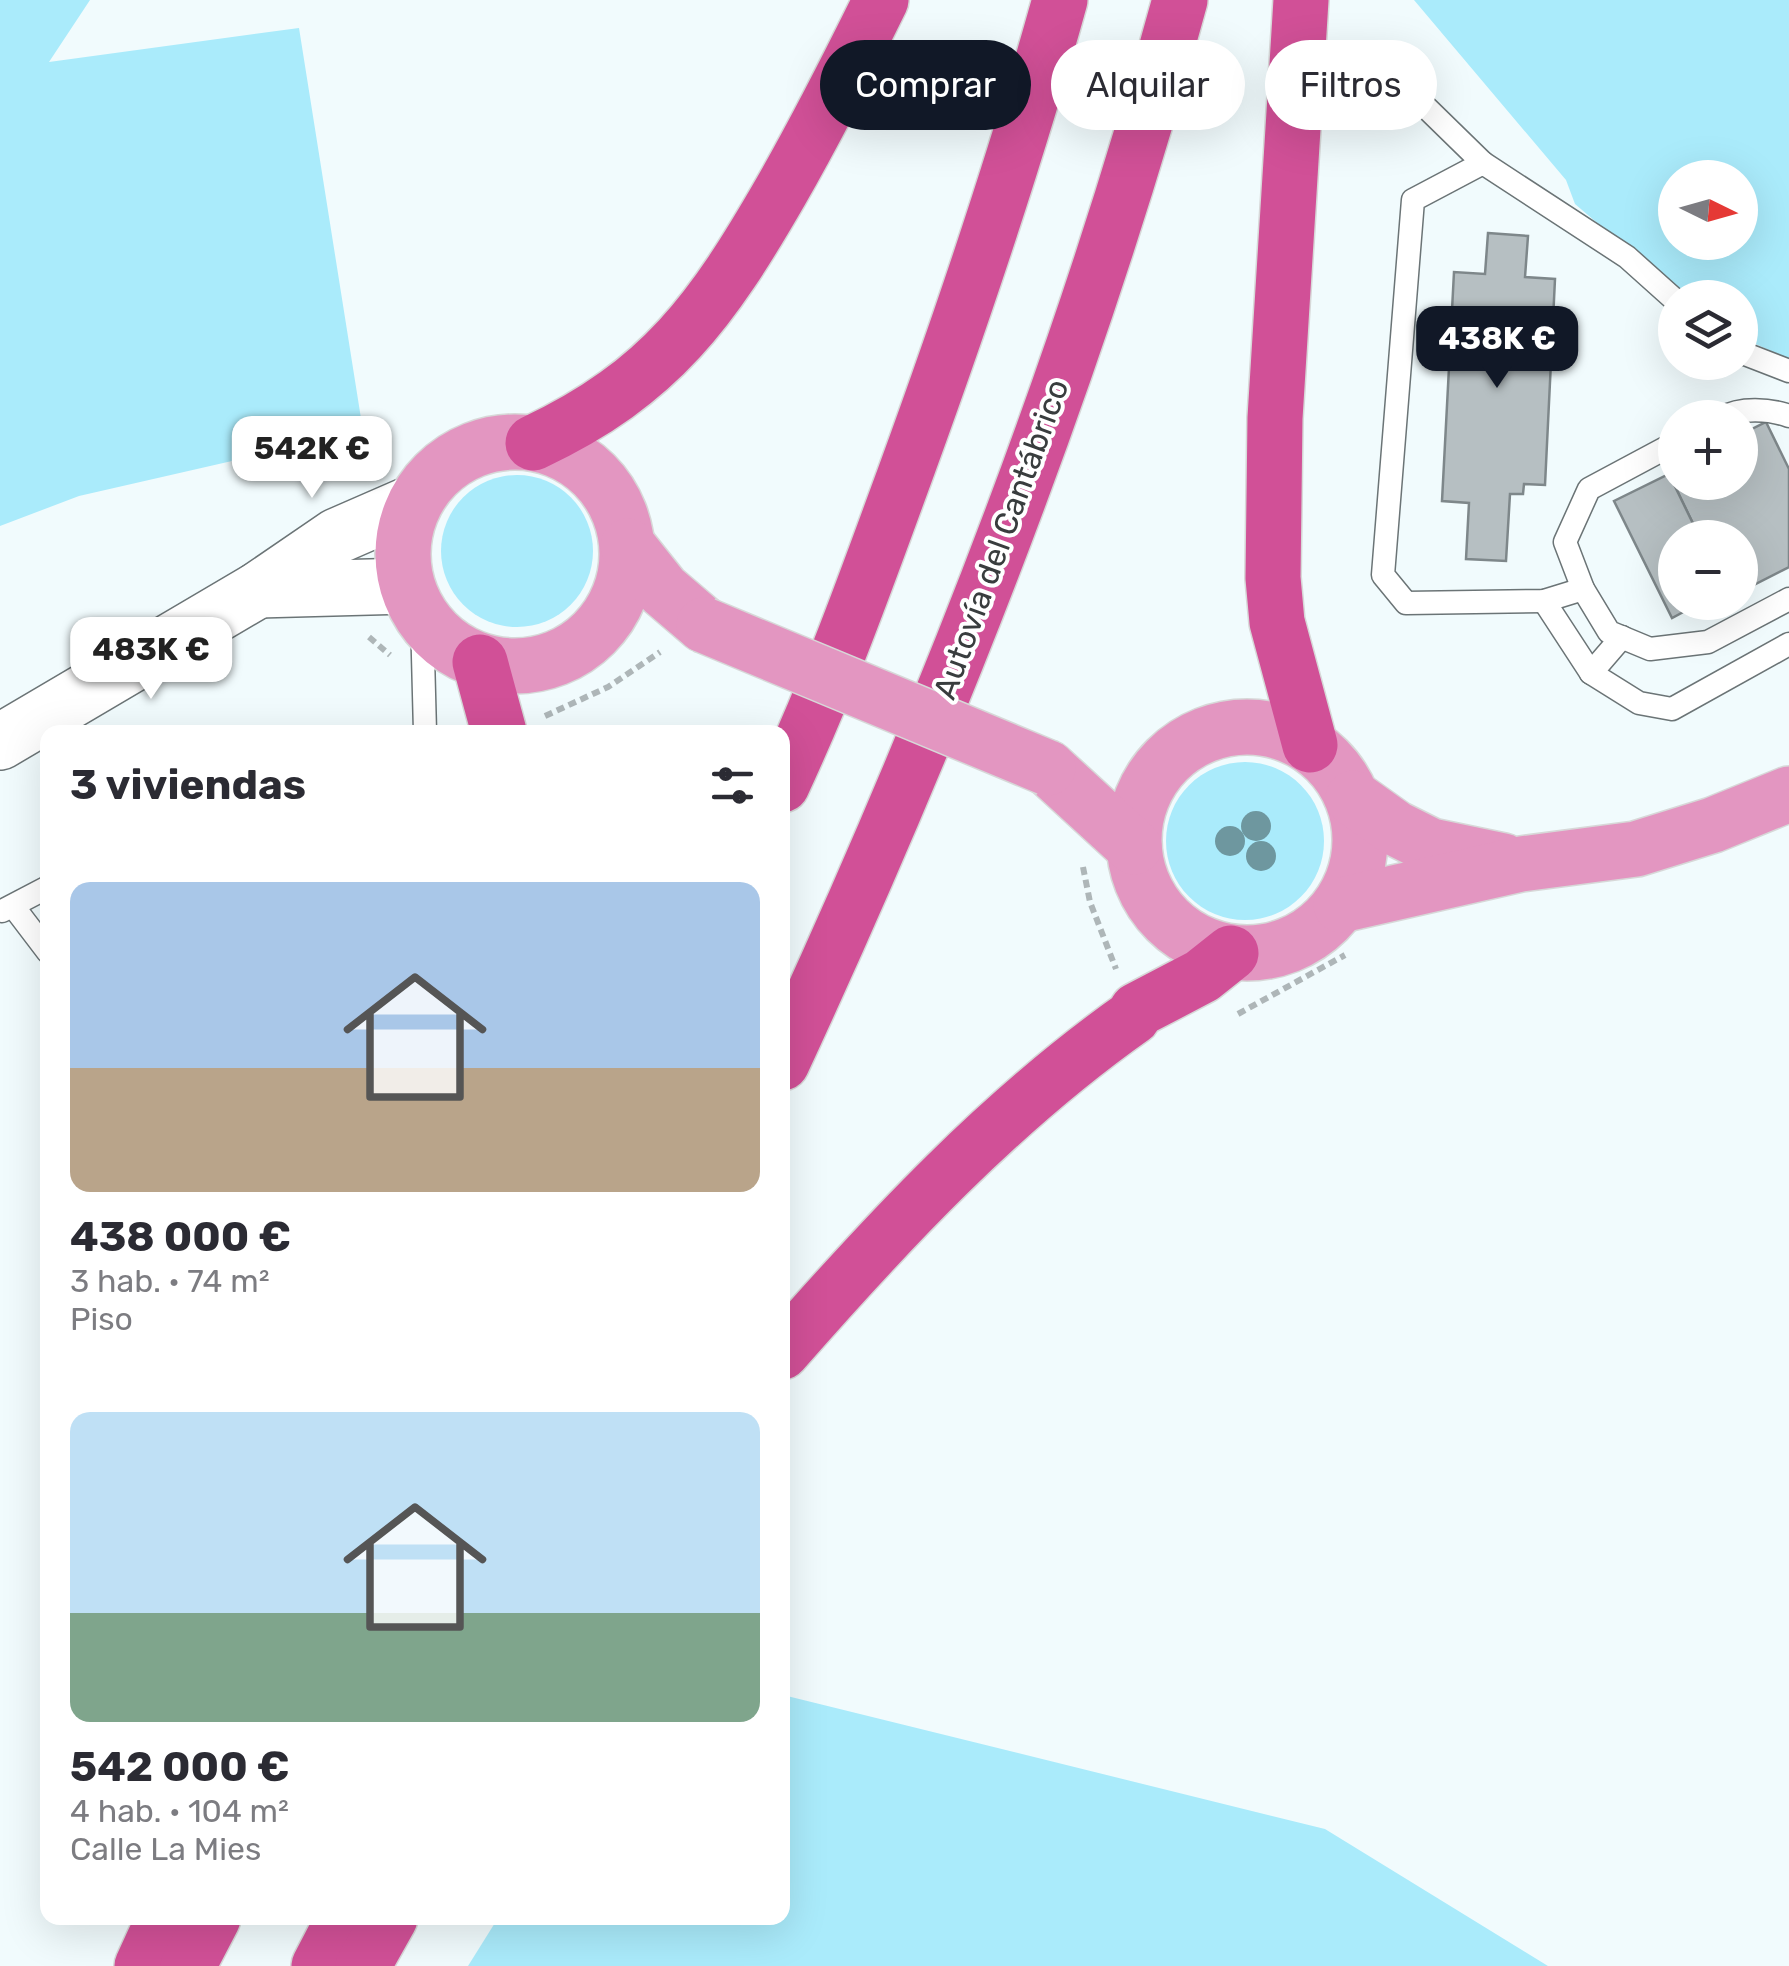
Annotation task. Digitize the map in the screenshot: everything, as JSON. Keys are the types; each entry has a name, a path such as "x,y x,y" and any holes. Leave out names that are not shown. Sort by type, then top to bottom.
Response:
{"highway":[{"path":"533,443 612,400 666,356 698,320 739,266 826,111 881,0"},
{"path":"790,766 866,581 955,339 1024,128 1060,0"},
{"name":"Autovía del Cantábrico","path":"790,1045 918,762 1029,469 1136,152 1180,0"},
{"path":"1300,0 1275,418 1273,562 1277,622 1310,745"},
{"path":"480,662 520,725"},
{"path":"790,1343 919,1204 1056,1074 1133,1017 1137,1010 1202,976 1230,953"},
{"path":"142,1966 161,1925"},
{"path":"188,1966 209,1925"},
{"path":"319,1966 340,1925"},
{"path":"363,1966 386,1925"}],"main road":[{"path":"498,443 533,443 568,455 598,478 619,510 628,546 624,584 608,618 583,645 551,661 516,668 480,662 407,620 403,543 415,502 436,474 465,454 498,443"},
{"path":"628,546 663,590 688,635"},
{"path":"608,618 688,635 1048,768 1160,768"},
{"path":"1247,726 1279,730 1310,745 1335,768 1353,798 1361,834 1357,871 1341,904 1320,928 1293,945 1262,953 1230,953 1201,944 1164,916 1140,878 1134,847 1135,819 1144,792 1160,768 1184,746 1214,731 1247,726"},
{"path":"1048,768 1134,847"},
{"path":"1341,904 1521,864 1636,849 1713,825 1789,794"},
{"path":"1353,798 1395,828 1431,846 1521,864"}],"street":[{"path":"0,742 258,590 336,536 415,502"},
{"path":"258,590 407,620"}],"lane":[{"path":"1437,118 1483,162 1627,257 1658,285"},
{"path":"1483,162 1412,200 1384,575 1406,602 1544,601 1583,588"},
{"path":"1758,359 1789,372"},
{"path":"1758,411 1775,410 1789,416"},
{"path":"1658,452 1588,489 1565,542 1583,588 1610,632 1650,649 1708,642 1789,599"},
{"path":"1544,601 1591,673 1639,703 1672,709 1789,644"},
{"path":"407,620 424,725"},
{"path":"1591,673 1622,638"},
{"path":"40,890 6,909 40,944"}],"path":[{"path":"356,630 407,620"},
{"path":"520,725 608,688 688,635"}],"shaded area":[{"path":"0,0 90,0 49,62 299,28 363,431 79,496 0,526"},
{"path":"1414,0 1789,0 1789,359 1758,345 1758,280 1664,280 1575,204 1566,180"},
{"path":"517,475 546,481 571,497 587,522 593,551 587,580 571,605 546,621 517,627 488,621 463,605 447,580 441,551 447,522 463,497 488,481"},
{"path":"1245,762 1275,768 1301,785 1318,811 1324,841 1318,871 1301,897 1275,914 1245,920 1215,914 1189,897 1172,871 1166,841 1172,811 1189,785 1215,768"},
{"path":"790,1697 1325,1829 1548,1966 468,1966 494,1925 790,1925"}],"building":[{"path":"1488,233 1528,236 1525,277 1555,279 1545,485 1524,484 1523,494 1510,494 1506,561 1466,559 1469,503 1442,501 1454,272 1485,274"},
{"path":"1766,422 1789,469 1789,567 1758,583 1758,520 1691,520 1682,500 1758,500 1758,426"},
{"path":"1658,479 1658,500 1682,500 1691,520 1658,520 1658,590 1614,501"}]}
